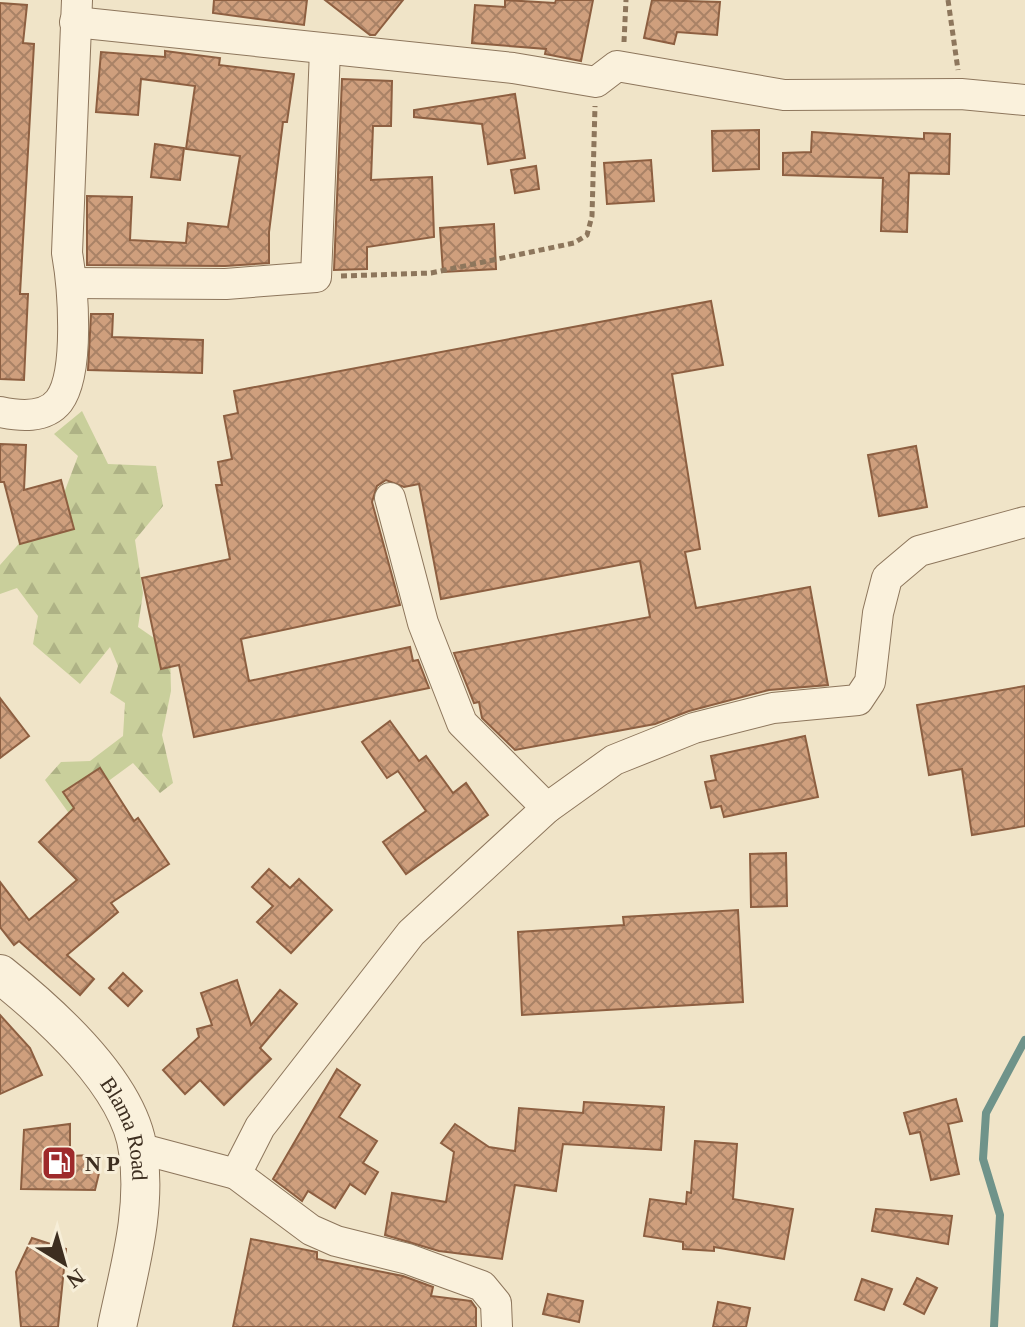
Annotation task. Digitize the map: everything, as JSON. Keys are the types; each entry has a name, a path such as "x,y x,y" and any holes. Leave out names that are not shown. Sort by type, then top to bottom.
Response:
{"street":[{"path":"0,412 20,416 39,414 57,404 68,384 72,283 67,253 76,11 325,50 606,74 784,95 961,94 1025,100"},
{"path":"72,283 226,284 316,277 325,50"},
{"path":"390,498 423,623 462,723 547,808"},
{"path":"236,1174 260,1127 411,933 547,808 614,760 694,728 773,708 858,700 870,682 878,613 887,578 919,551 1025,522"},
{"name":"Blama Road","path":"0,974 83,1050 121,1104 138,1148 138,1228 117,1327"},
{"path":"138,1148 236,1174 311,1230 336,1241 408,1259 482,1286 496,1303 497,1327"}],"path":[{"path":"316,277 431,273 574,243 587,235 592,216 606,74 626,33 626,0"},
{"path":"948,0 961,94"}],"green space":[{"path":"82,411 108,464 156,466 163,506 135,540 143,593 138,627 170,649 171,691 162,735 173,783 160,793 133,763 103,785 83,833 45,780 61,762 90,761 123,736 125,703 110,693 118,666 110,647 80,684 33,644 38,616 17,588 0,594 0,565 32,529 58,509 78,456 54,434"}],"building":[{"path":"214,0 307,0 304,25 213,13"},
{"path":"325,0 403,0 375,35 370,35"},
{"path":"505,0 555,3 556,0 593,0 581,61 545,54 546,49 472,43 475,5 505,7"},
{"path":"652,0 720,2 717,35 677,32 674,44 644,38"},
{"path":"0,3 27,5 23,43 34,44 20,294 28,294 24,380 0,379"},
{"path":"165,51 220,58 219,65 294,74 287,122 283,122 269,232 269,263 225,266 87,265 87,196 132,197 130,240 186,243 188,223 228,227 240,156 186,149 195,86 141,79 138,115 96,112 101,52 165,57"},
{"path":"342,79 392,81 391,126 373,126 371,180 432,177 434,237 367,247 367,269 334,270"},
{"path":"515,94 525,158 488,164 482,124 414,117 414,110"},
{"path":"759,130 759,169 713,171 712,131"},
{"path":"812,132 924,139 924,133 950,134 949,174 909,173 907,232 881,231 883,178 783,175 783,153 811,152"},
{"path":"155,144 184,148 180,180 151,177"},
{"path":"651,160 654,201 607,204 604,163"},
{"path":"536,166 539,189 515,193 511,170"},
{"path":"494,224 496,269 443,272 440,228"},
{"path":"711,301 723,365 672,374 700,549 685,552 696,608 810,587 828,685 769,690 689,711 655,724 515,750 482,718 479,702 474,703 454,653 650,617 640,561 441,599 419,484 404,487 386,480 377,486 372,502 400,605 241,639 249,681 410,647 413,661 418,660 429,688 194,737 179,665 161,669 142,578 230,559 216,485 222,485 218,462 232,459 224,416 238,413 234,391"},
{"path":"91,314 113,314 112,337 203,340 202,373 88,370"},
{"path":"0,444 26,445 24,490 61,480 74,529 20,544 4,482 0,482"},
{"path":"916,446 927,507 879,516 868,455"},
{"path":"1025,686 1025,826 972,835 962,769 929,775 917,705"},
{"path":"0,698 29,736 0,758"},
{"path":"390,721 419,761 426,756 453,793 466,783 488,815 406,874 383,842 426,811 398,771 387,778 362,742"},
{"path":"805,736 818,797 724,817 721,806 711,808 705,782 716,780 711,756"},
{"path":"100,768 134,821 138,818 169,864 111,903 118,912 67,955 94,979 80,995 19,941 14,945 0,927 0,882 29,920 77,880 39,842 74,808 63,792"},
{"path":"786,853 787,906 751,907 750,854"},
{"path":"269,869 290,888 299,879 332,910 291,953 257,922 273,906 252,887"},
{"path":"738,910 743,1002 522,1015 518,932 624,925 623,917"},
{"path":"123,973 142,991 128,1006 109,988"},
{"path":"237,980 251,1025 280,990 297,1004 260,1048 271,1059 224,1105 200,1080 185,1094 163,1070 199,1037 197,1029 212,1025 201,993"},
{"path":"0,1015 30,1048 42,1075 0,1094"},
{"path":"337,1069 360,1085 339,1117 377,1141 363,1163 378,1172 365,1194 350,1184 335,1208 308,1191 302,1201 273,1179"},
{"path":"956,1099 962,1121 948,1124 959,1174 931,1180 920,1132 910,1134 904,1113"},
{"path":"584,1102 664,1107 661,1150 563,1144 556,1191 515,1185 502,1259 439,1251 385,1235 392,1193 446,1202 454,1152 441,1143 455,1124 489,1147 515,1151 519,1108 583,1113"},
{"name":"N P","path":"70,1124 70,1156 91,1155 100,1169 95,1190 21,1189 24,1130"},
{"path":"695,1141 737,1144 733,1199 793,1209 784,1259 714,1247 714,1251 683,1249 683,1242 644,1236 650,1199 686,1204 687,1192 691,1193"},
{"path":"876,1209 952,1216 948,1244 872,1231"},
{"path":"32,1238 66,1249 58,1327 21,1327 16,1272"},
{"path":"251,1239 317,1252 317,1259 403,1276 433,1287 431,1296 471,1301 476,1308 476,1327 233,1327"},
{"path":"917,1278 937,1288 924,1314 904,1304"},
{"path":"862,1279 892,1289 884,1310 855,1300"},
{"path":"548,1294 583,1301 579,1322 543,1314"},
{"path":"718,1302 750,1308 746,1327 713,1327"}],"waterway":[{"path":"994,1327 1000,1215 983,1159 986,1113 1025,1040"}],"place":[{"name":"N P","path":"59,1163"}]}
